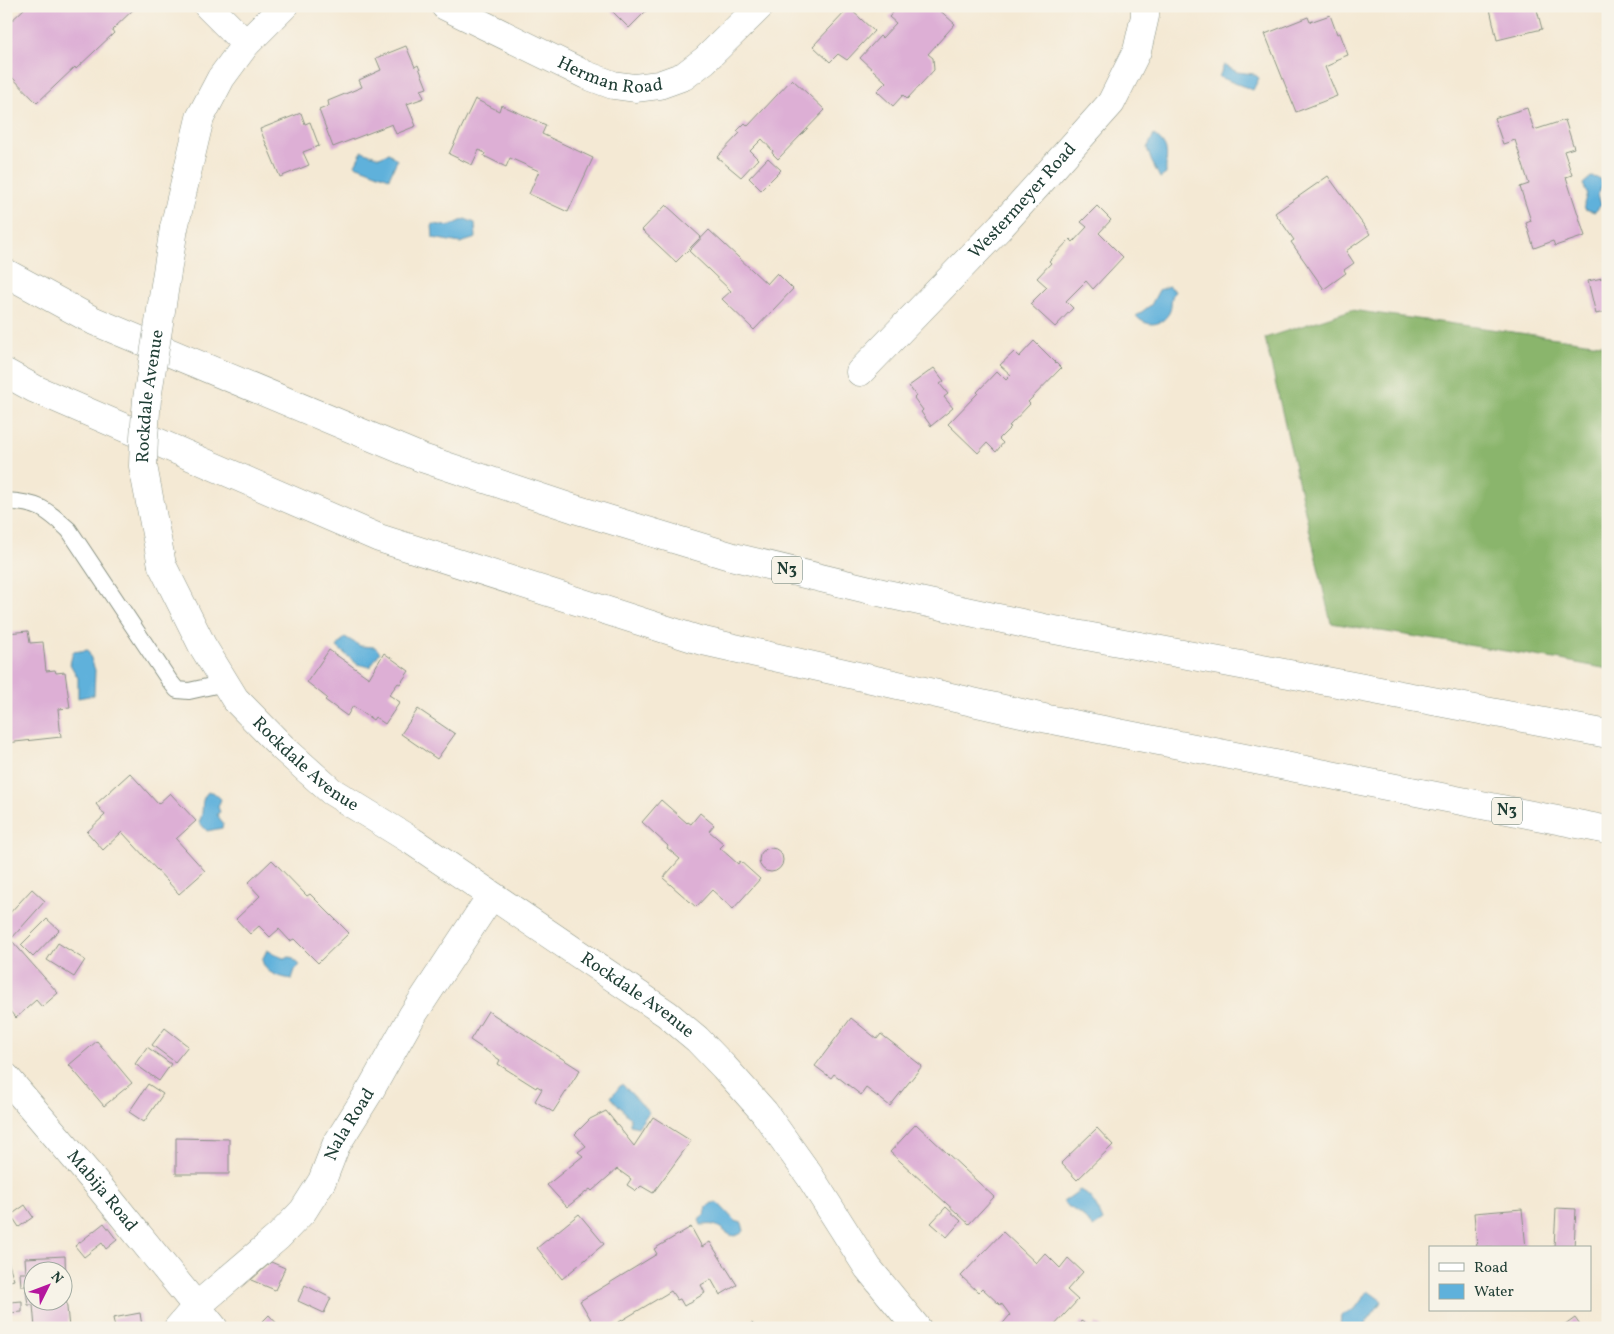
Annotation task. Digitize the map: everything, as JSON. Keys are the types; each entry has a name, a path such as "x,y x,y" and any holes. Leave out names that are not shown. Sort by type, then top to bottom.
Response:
{"main road":[{"path":"208,6 246,44"},
{"name":"Rockdale Avenue","path":"284,6 246,44 221,78 200,118 174,228 144,437 144,466 162,565 202,645 235,699 283,748 331,791 412,841 667,1014 710,1053 764,1112 809,1175 868,1268 917,1328"},
{"name":"Herman Road","path":"445,6 586,75 613,85 635,88 659,85 684,76 705,60 760,6"},
{"name":"Westermeyer Road","path":"860,372 1001,226 1111,103 1137,51 1145,16 1145,6"},
{"name":"N3","path":"6,273 94,321 422,458 575,510 730,556 887,594 1044,628 1608,734"},
{"name":"N3","path":"6,373 44,393 379,538 699,640 1048,720 1608,830"},
{"name":"Nala Road","path":"178,1328 197,1306 278,1237 303,1211 322,1181 336,1145 371,1089 412,1016 491,896"},
{"name":"Mabija Road","path":"6,1077 97,1184 214,1328"}],"lane":[{"path":"6,501 29,503 48,511 69,530 177,690 190,691 225,683"}],"green space":[{"path":"1351,310 1608,345 1608,669 1331,623 1265,338"}],"water":[{"path":"1224,65 1237,72 1254,74 1259,78 1253,90 1219,77"},
{"path":"1154,135 1163,144 1166,153 1166,174 1160,178 1147,148"},
{"path":"362,151 379,157 389,153 397,160 389,178 355,165"},
{"path":"1591,177 1599,178 1603,184 1598,194 1601,205 1595,212 1585,209 1584,204 1587,193 1583,184"},
{"path":"465,219 475,223 476,238 460,243 433,238 432,224 450,226"},
{"path":"1168,286 1175,291 1166,318 1153,324 1140,320 1136,316 1151,305 1159,290"},
{"path":"345,637 360,646 375,647 380,652 370,667 357,664 337,647"},
{"path":"88,650 95,670 94,695 78,698 78,678 70,664 73,652"},
{"path":"208,792 213,792 221,799 218,807 220,812 217,814 223,824 222,828 207,831 199,822 202,814 203,799"},
{"path":"267,950 283,958 291,957 300,965 295,970 292,979 278,976 266,969 262,960"},
{"path":"622,1084 649,1112 638,1127 630,1125 630,1118 611,1097"},
{"path":"1080,1190 1097,1207 1103,1221 1093,1228 1082,1215 1063,1202"},
{"path":"712,1203 718,1203 735,1221 742,1223 744,1231 735,1236 714,1225 701,1225 699,1220 707,1207"},
{"path":"1368,1291 1382,1301 1362,1328 1340,1327 1341,1315 1355,1309"}],"building":[{"path":"27,6 137,6 112,30 114,33 37,103 6,71 6,26"},
{"path":"607,6 651,6 629,28"},
{"path":"899,6 935,6 955,24 928,54 933,58 934,70 907,99 903,95 893,106 877,91 886,82 860,58 880,36 882,38 896,23 889,17"},
{"path":"1485,6 1536,6 1542,29 1497,40 1490,9 1486,10"},
{"path":"849,8 874,31 847,60 838,54 830,62 813,46"},
{"path":"1330,15 1337,34 1340,33 1348,55 1335,60 1336,62 1325,67 1337,96 1296,112 1265,34 1308,17 1310,22"},
{"path":"406,46 415,67 418,65 427,88 421,90 424,98 407,104 416,126 396,134 392,124 333,147 319,110 329,106 328,101 362,87 359,80 381,70 376,58"},
{"path":"792,79 825,110 778,159 762,139 750,151 758,159 741,177 717,157 740,133 737,131 745,123 748,126"},
{"path":"475,99 499,111 501,105 546,125 542,134 593,158 568,212 529,194 539,171 510,158 506,167 484,156 485,153 479,150 472,165 449,154"},
{"path":"1527,108 1534,130 1565,120 1574,148 1564,151 1572,175 1566,177 1585,236 1555,246 1553,241 1534,248 1526,223 1531,221 1520,187 1529,184 1515,140 1503,144 1494,118"},
{"path":"301,113 305,124 310,122 319,146 303,152 309,165 280,177 260,129"},
{"path":"768,158 781,170 761,190 749,178"},
{"path":"1328,176 1370,234 1346,251 1354,263 1344,270 1346,273 1324,289 1291,242 1294,240 1275,213"},
{"path":"666,205 701,237 676,262 642,230"},
{"path":"1097,206 1111,220 1099,233 1123,257 1093,289 1086,281 1066,301 1073,308 1055,327 1030,304 1047,287 1037,278 1051,263 1049,261 1070,239 1073,242 1087,227 1081,222"},
{"path":"709,230 767,284 777,273 793,289 754,330 722,299 731,291 689,251"},
{"path":"1607,277 1608,311 1596,314 1588,281"},
{"path":"1034,341 1061,368 1028,402 1030,404 1009,426 1011,427 999,439 1003,443 996,452 987,443 978,453 948,424 997,371 1006,380 1011,375 1000,365 1014,352 1019,357"},
{"path":"934,368 944,381 940,384 948,394 944,397 953,408 931,426 921,412 923,410 914,398 916,396 909,386"},
{"path":"28,631 30,643 43,642 46,671 65,672 70,708 58,709 61,737 6,743 6,682 9,682 6,660 7,633"},
{"path":"329,650 369,678 384,653 409,671 389,695 400,702 385,724 375,717 373,720 353,706 347,716 325,700 327,698 307,682"},
{"path":"418,709 455,734 437,759 401,734"},
{"path":"130,773 158,804 170,793 196,821 176,839 205,871 179,894 122,832 103,850 87,832 105,815 96,804"},
{"path":"661,800 687,823 691,824 700,813 714,825 709,831 724,844 720,848 738,864 740,861 760,879 733,909 712,890 696,907 663,878 680,859 642,822"},
{"path":"771,848 776,849 782,855 782,865 776,871 771,872 766,871 760,865 759,860 760,855 766,849"},
{"path":"272,860 307,896 310,894 349,933 318,963 294,939 290,941 279,929 270,937 259,926 250,934 236,919 260,896 248,883"},
{"path":"32,889 45,901 12,938 6,933 6,917"},
{"path":"47,919 59,930 33,957 21,945"},
{"path":"12,941 58,993 42,1007 36,1000 16,1018 6,1007 6,947"},
{"path":"58,943 85,960 74,977 47,960"},
{"path":"488,1011 580,1070 553,1112 535,1101 542,1089 537,1086 536,1088 498,1064 500,1060 470,1040"},
{"path":"851,1018 877,1039 881,1034 922,1066 890,1106 866,1088 861,1095 834,1074 831,1078 815,1066"},
{"path":"165,1028 188,1046 175,1062 152,1045"},
{"path":"97,1041 132,1083 104,1106 69,1065"},
{"path":"147,1047 171,1064 159,1081 135,1064"},
{"path":"148,1084 163,1094 144,1122 129,1112"},
{"path":"606,1111 634,1146 653,1117 691,1141 653,1193 641,1186 636,1191 627,1185 631,1179 617,1169 592,1191 590,1189 567,1207 547,1185 583,1156 578,1152 586,1146 575,1134 590,1119"},
{"path":"916,1124 994,1197 969,1224 890,1152"},
{"path":"1097,1128 1113,1145 1077,1180 1061,1163"},
{"path":"176,1138 229,1139 229,1174 176,1174"},
{"path":"25,1205 33,1217 19,1227 11,1215"},
{"path":"946,1207 961,1221 947,1237 931,1223"},
{"path":"1556,1208 1576,1209 1574,1246 1554,1246"},
{"path":"1522,1209 1526,1246 1477,1246 1474,1213"},
{"path":"579,1214 604,1244 562,1279 537,1248"},
{"path":"104,1223 117,1240 106,1249 102,1243 84,1257 75,1246"},
{"path":"691,1227 702,1247 710,1242 737,1285 720,1295 711,1279 701,1285 705,1293 684,1306 680,1299 677,1300 671,1291 609,1328 596,1328 580,1301 657,1254 654,1249"},
{"path":"1003,1232 1036,1263 1045,1253 1060,1268 1068,1258 1083,1272 1067,1290 1078,1300 1052,1328 1037,1326 1036,1328 999,1328 1010,1315 1001,1303 1000,1305 982,1288 978,1292 961,1276"},
{"path":"65,1256 65,1262 25,1262 25,1258"},
{"path":"8,1261 14,1280 6,1282 6,1262"},
{"path":"271,1262 285,1268 275,1290 251,1280"},
{"path":"20,1273 22,1273 22,1286 21,1286"},
{"path":"305,1285 331,1298 324,1313 298,1301"},
{"path":"10,1298 10,1302 22,1301 22,1312 6,1313 6,1299"},
{"path":"34,1312 67,1312 69,1328 35,1328"},
{"path":"140,1313 142,1326 115,1328 113,1318"},
{"path":"269,1315 281,1328 256,1328"},
{"path":"1575,1318 1582,1328 1561,1328"},
{"path":"1081,1321 1092,1328 1078,1328"},
{"path":"752,1323 756,1328 745,1328"},
{"path":"1096,1323 1104,1328 1093,1328"}]}
